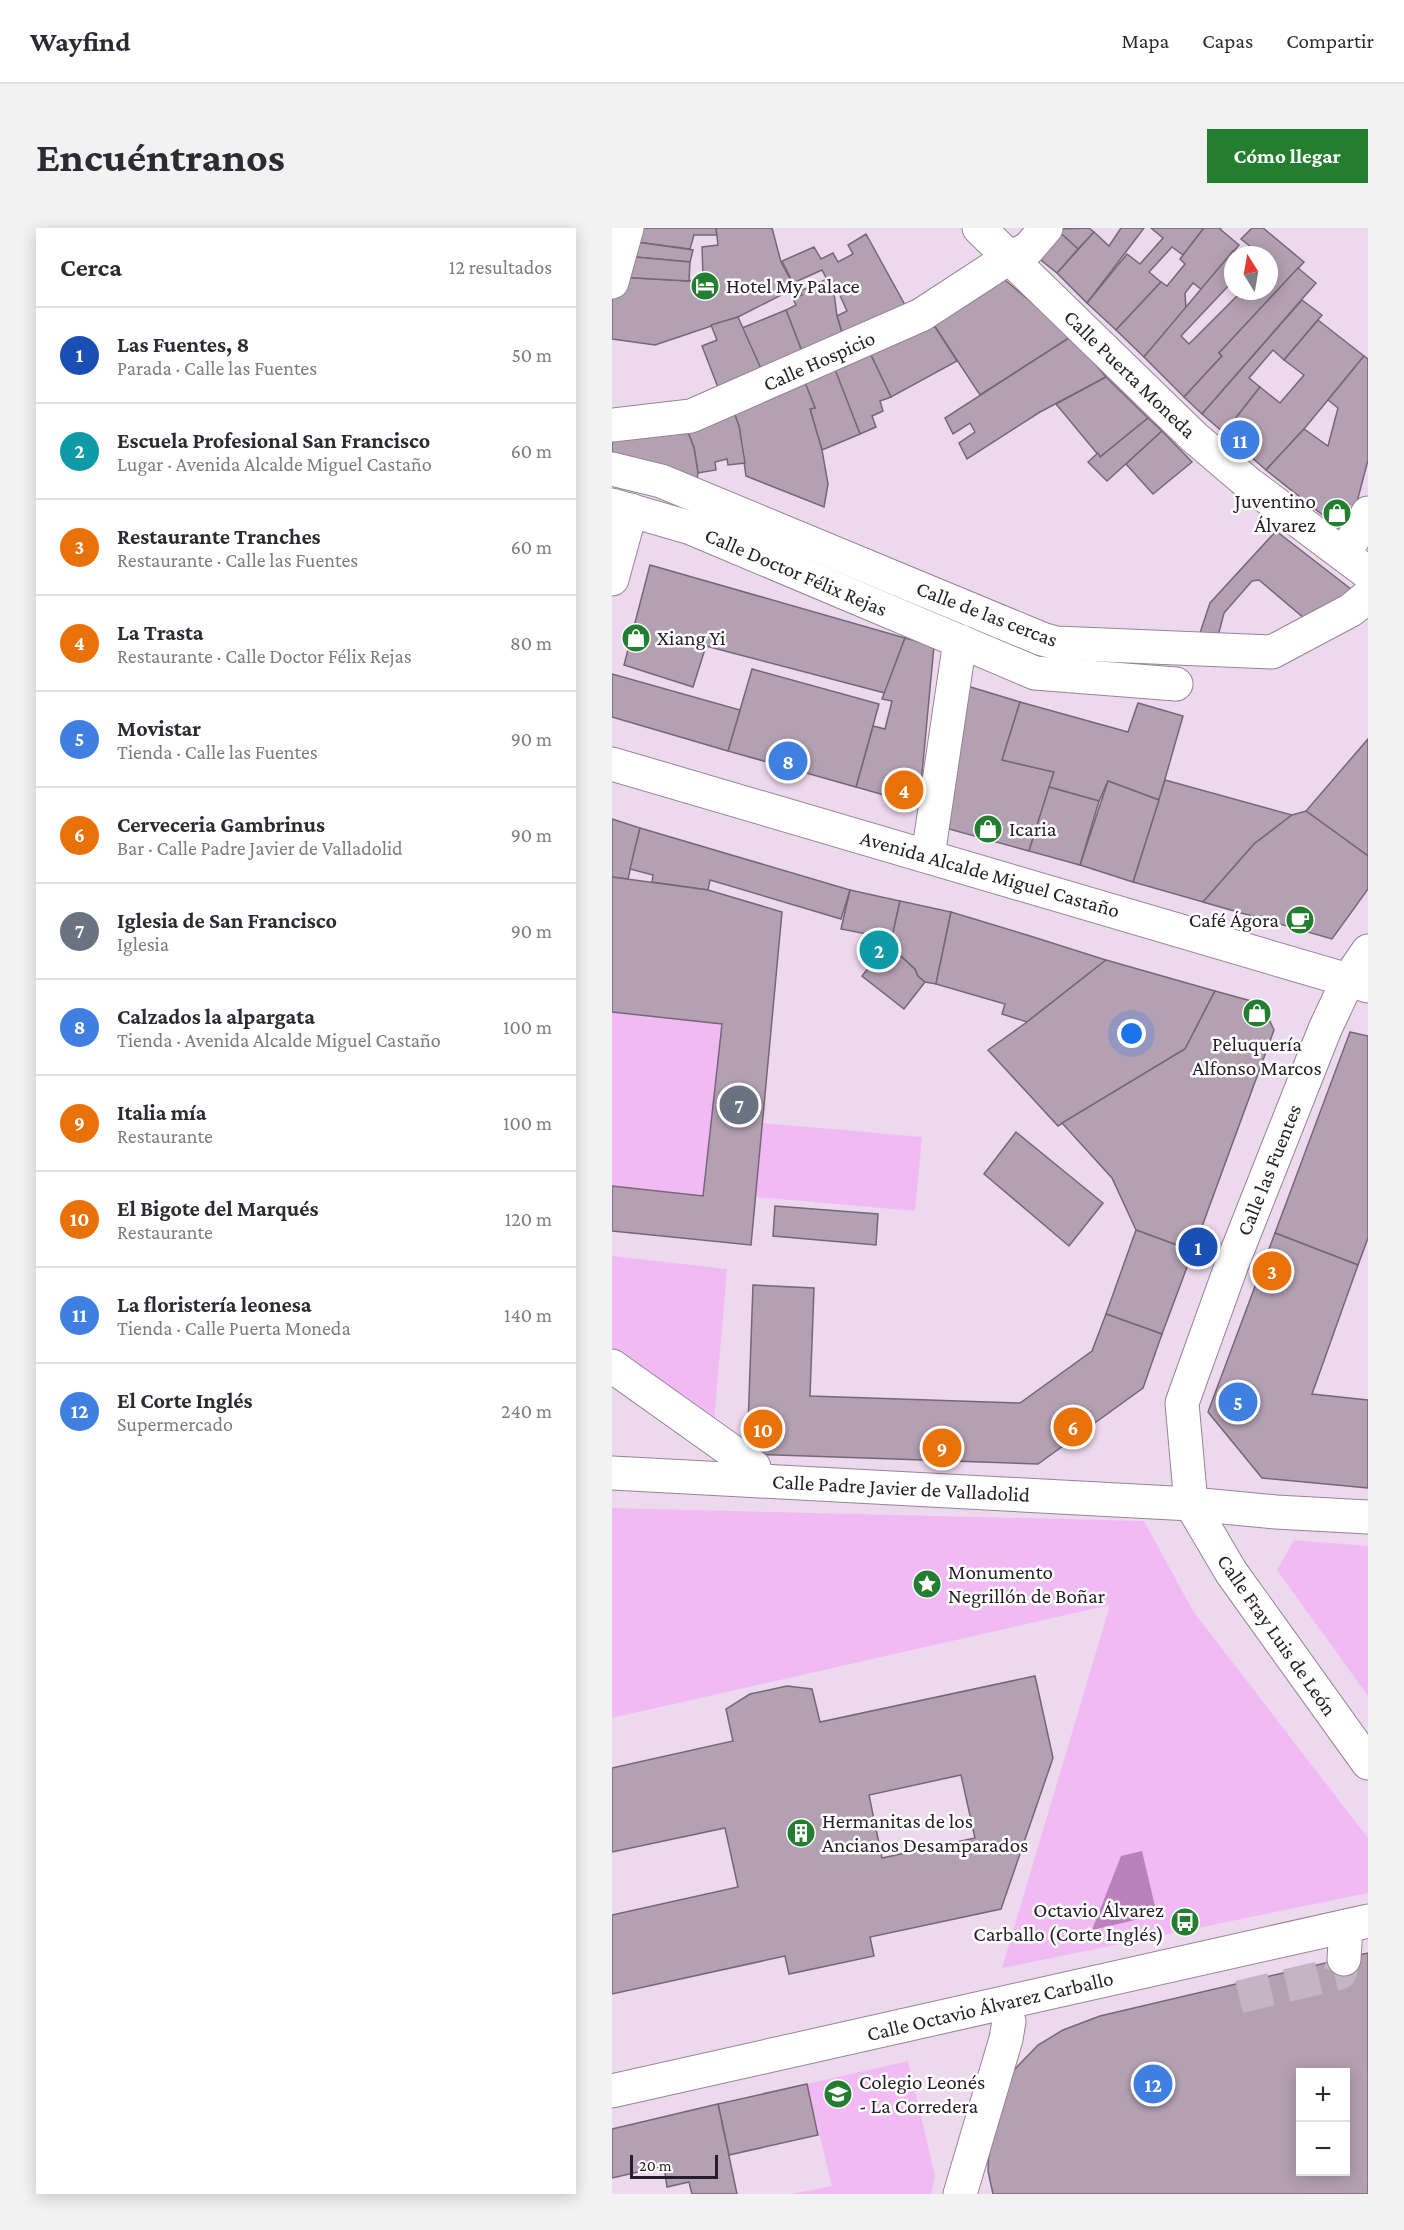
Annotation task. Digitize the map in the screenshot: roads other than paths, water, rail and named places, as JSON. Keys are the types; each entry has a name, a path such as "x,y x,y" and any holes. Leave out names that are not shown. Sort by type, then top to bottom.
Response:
{"street":[{"path":"612,282 627,228"},
{"name":"Calle Puerta Moneda","path":"979,228 1194,437 1248,483 1356,564"},
{"name":"Calle Hospicio","path":"612,425 692,416 921,315 1010,257 1028,249 1046,228"},
{"name":"Calle de las cercas","path":"612,469 661,481 1056,643 1272,652 1351,610 1368,596"},
{"path":"612,579 621,508"},
{"name":"Calle Doctor Félix Rejas","path":"621,508 691,528 1035,673 1176,684"},
{"path":"1356,564 1368,513"},
{"path":"928,856 960,641"},
{"name":"Avenida Alcalde Miguel Castaño","path":"612,764 1358,983"},
{"name":"Calle las Fuentes","path":"1191,1504 1182,1403 1245,1232 1325,1029 1358,983 1368,951"},
{"path":"612,1365 754,1467"},
{"name":"Calle Padre Javier de Valladolid","path":"612,1473 1191,1504 1368,1517"},
{"name":"Calle Fray Luis de León","path":"1191,1504 1231,1572 1368,1763"},
{"path":"1344,1959 1357,1923"},
{"name":"Calle Octavio Álvarez Carballo","path":"612,2091 1357,1923"},
{"path":"960,2194 1006,2039 1008,2021"}],"tunnel":[{"path":"1239,1997 1340,1973 1344,1959"}],"place":[{"name":"Hotel My Palace","path":"705,286"},
{"name":"La floristería leonesa","path":"1240,440"},
{"name":"Juventino Álvarez","path":"1337,513"},
{"name":"Xiang Yi","path":"636,638"},
{"name":"Calzados la alpargata","path":"788,761"},
{"name":"La Trasta","path":"904,790"},
{"name":"Icaria","path":"988,829"},
{"name":"Café Ágora","path":"1300,920"},
{"name":"Escuela Profesional San Francisco","path":"879,950"},
{"name":"Peluquería Alfonso Marcos","path":"1257,1013"},
{"name":"Iglesia de San Francisco","path":"739,1105"},
{"name":"Las Fuentes, 8","path":"1198,1247"},
{"name":"Restaurante Tranches","path":"1272,1271"},
{"name":"Movistar","path":"1238,1402"},
{"name":"Cerveceria Gambrinus","path":"1073,1427"},
{"name":"El Bigote del Marqués","path":"763,1429"},
{"name":"Italia mía","path":"942,1448"},
{"name":"Monumento Negrillón de Boñar","path":"927,1584"},
{"name":"Hermanitas de los Ancianos Desamparados","path":"801,1833"},
{"name":"Octavio Álvarez Carballo (Corte Inglés)","path":"1185,1922"},
{"name":"El Corte Inglés","path":"1153,2084"},
{"name":"Colegio Leonés - La Corredera","path":"838,2094"}]}
